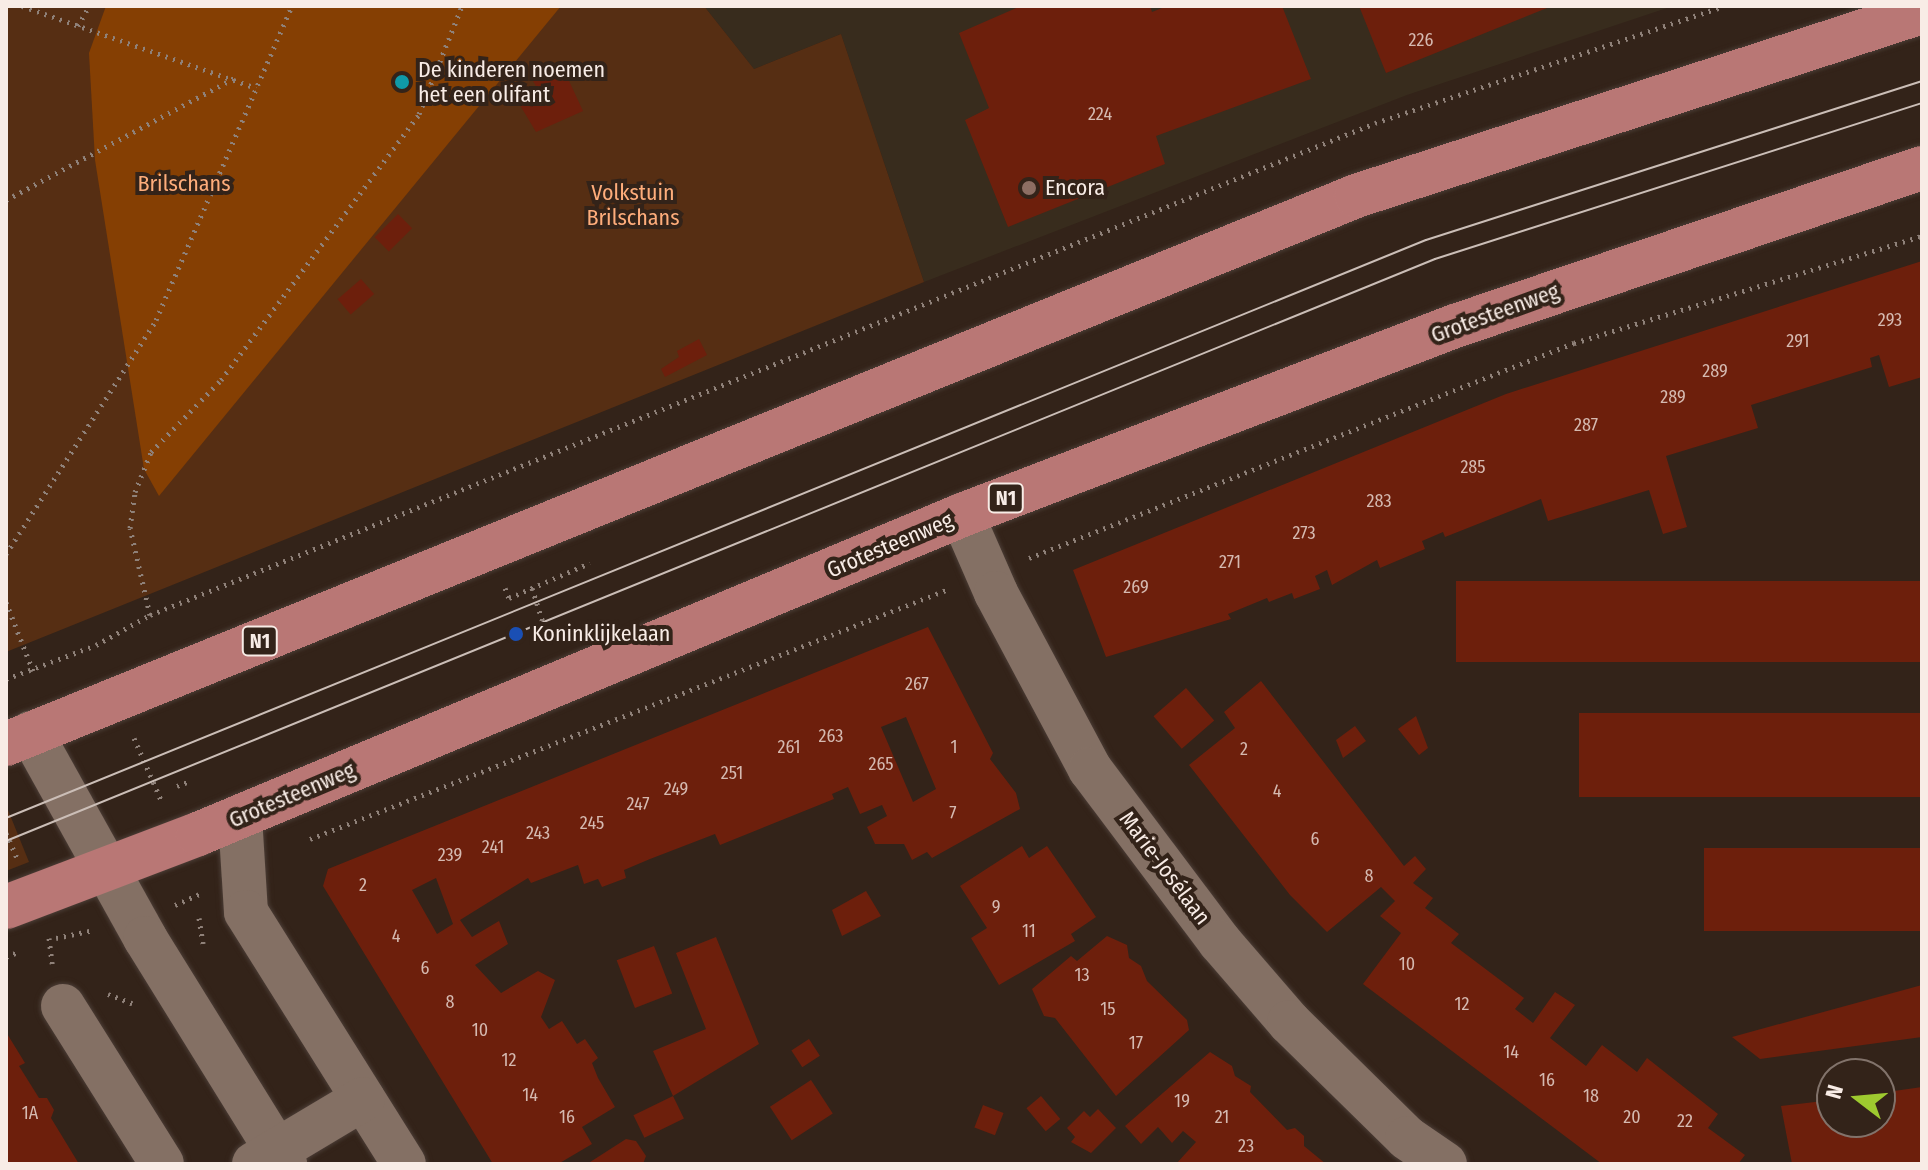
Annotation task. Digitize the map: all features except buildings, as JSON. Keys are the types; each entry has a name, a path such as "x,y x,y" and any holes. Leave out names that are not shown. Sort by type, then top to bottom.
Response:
{"main road":[{"name":"N1","path":"19,738 1356,196 1922,12"},
{"name":"Grotesteenweg","path":"19,902 240,817 962,515 1455,326 1922,168"}],"street":[{"name":"Marie-Josélaan","path":"962,515 988,574 1090,769 1220,942 1300,1033 1407,1138 1445,1164"},
{"path":"19,738 106,870 272,1160 363,1099"},
{"path":"240,817 240,866 246,912 404,1164"},
{"path":"73,990 162,1164"}],"path":[{"path":"22,6 236,77 256,88"},
{"path":"78,26 89,6"},
{"path":"6,554 156,320 292,6"},
{"path":"150,615 130,528 135,492 151,452 221,380 419,114 462,6"},
{"path":"6,679 96,645 150,615 1375,123 1724,6"},
{"path":"6,200 236,77"},
{"path":"240,866 1574,343 1922,236"},
{"path":"540,640 551,636 532,588 590,563"},
{"path":"6,602 33,671"},
{"path":"96,645 197,896"},
{"path":"177,786 190,781"},
{"path":"19,902 73,990 140,1006"}],"shaded area":[{"name":"Encora","path":"704,6 1673,6 1407,95 924,282 841,34 754,69"}],"green space":[{"name":"Volkstuin Brilschans","path":"6,6 704,6 754,69 841,34 924,282 6,652"},
{"name":"Brilschans","path":"106,6 561,6 159,496 144,469 95,160 89,53"},
{"path":"6,805 29,862 6,871"}],"tram line":[{"path":"6,818 1426,240 1922,81"},
{"path":"6,841 1435,259 1922,103"}],"place":[{"name":"De kinderen noemen het een olifant","path":"402,82"},
{"name":"Encora","path":"1029,188"},
{"name":"Koninklijkelaan","path":"516,634"}]}
